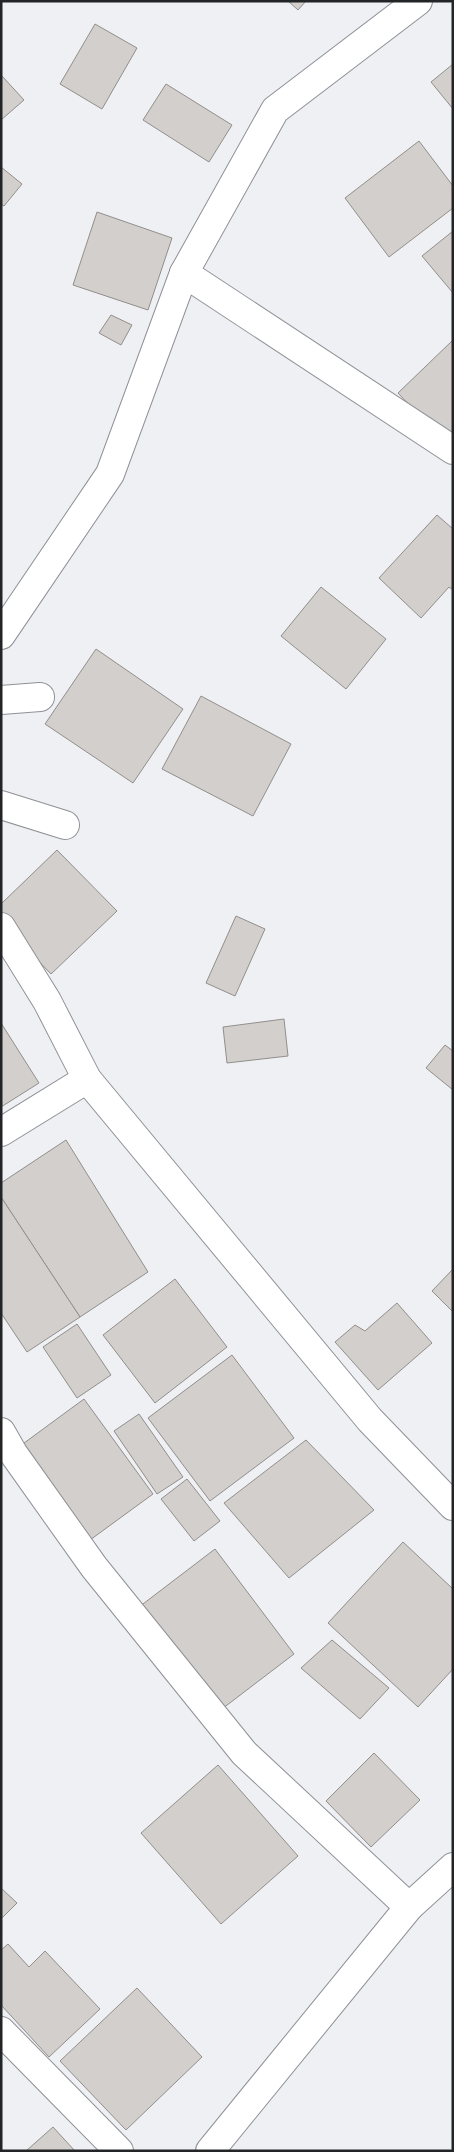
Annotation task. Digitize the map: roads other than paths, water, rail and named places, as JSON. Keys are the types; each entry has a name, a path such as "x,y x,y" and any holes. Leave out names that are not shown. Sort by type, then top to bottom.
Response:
{"street":[{"path":"1,635 110,474 184,273 275,110 418,1"},
{"path":"184,273 453,450"},
{"path":"1,700 40,697"},
{"path":"1,805 65,825"},
{"path":"1,927 47,1001 87,1079 370,1420 453,1506"},
{"path":"1,1132 87,1079"},
{"path":"1,1432 13,1453 94,1567 244,1753 410,1906"},
{"path":"210,2151 410,1906 453,1867"},
{"path":"1,2031 119,2151"}]}
